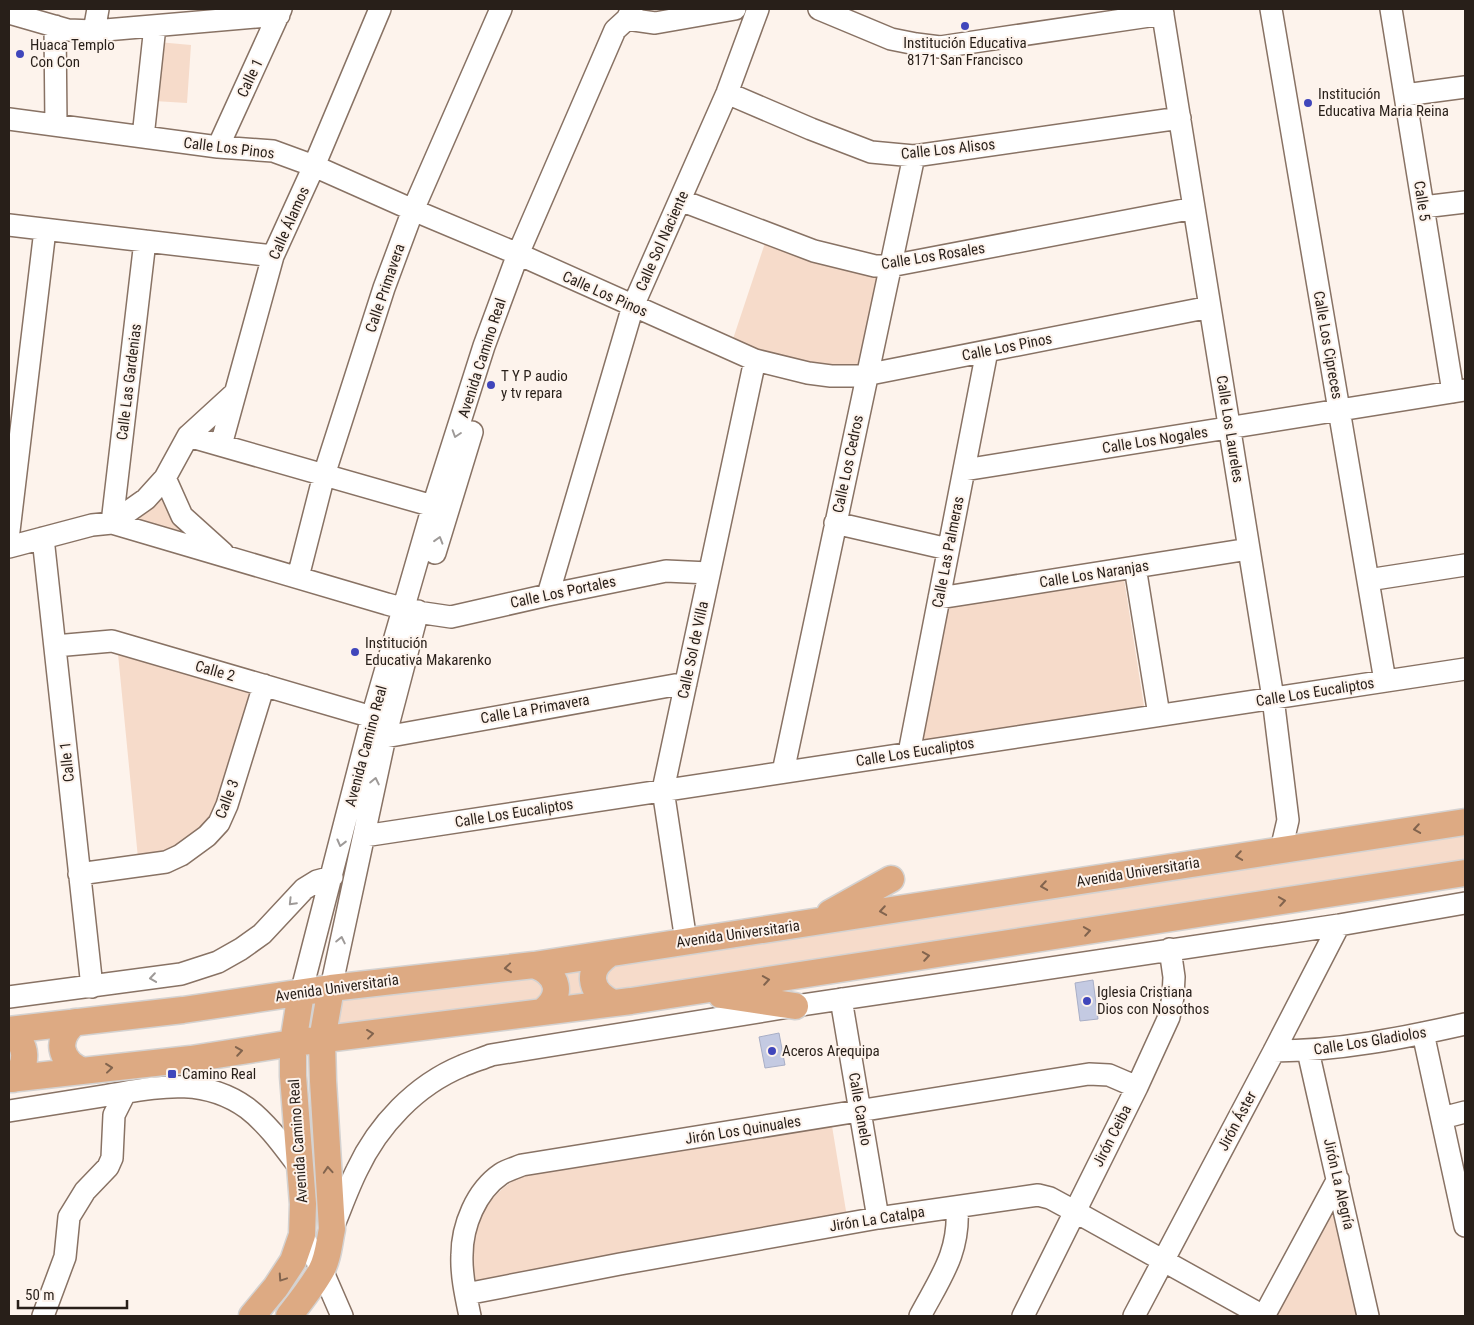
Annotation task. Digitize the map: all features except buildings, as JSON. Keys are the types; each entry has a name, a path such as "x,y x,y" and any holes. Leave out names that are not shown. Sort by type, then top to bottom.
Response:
{"main road":[{"name":"Avenida Universitaria","path":"9,1031 183,1010 330,988 534,965 1465,822"},
{"path":"11,1079 191,1059 293,1043 693,992 1465,873"},
{"path":"813,922 891,879"},
{"path":"609,954 600,960 594,969 593,980 596,990 603,998 613,1003"},
{"path":"534,965 544,968 552,976 556,986 556,996 551,1006 542,1012"},
{"name":"Avenida Camino Real","path":"289,1316 322,1270 332,1229 322,1040 330,988"},
{"path":"693,992 796,1006"},
{"name":"Avenida Camino Real","path":"252,1316 276,1287 293,1262 302,1235 293,1043 301,993"},
{"path":"75,1022 68,1028 62,1044 68,1061 75,1067 83,1070"},
{"path":"9,1031 23,1047 25,1056 24,1065 20,1073 11,1079"}],"street":[{"path":"94,31 98,9"},
{"name":"Calle Álamos","path":"221,446 273,256 314,166 380,9"},
{"name":"Calle Primavera","path":"298,577 324,475 384,288 412,210 501,9"},
{"path":"630,14 655,23 735,9"},
{"name":"Calle Sol Naciente","path":"548,595 633,306 727,93 758,9"},
{"path":"819,9 891,39 940,47 1162,11"},
{"name":"Calle Los Cipreces","path":"1271,9 1385,681"},
{"name":"Calle 5","path":"1391,9 1423,207 1459,391"},
{"name":"Calle Los Laureles","path":"1162,11 1273,698 1288,820 1281,850"},
{"path":"9,13 68,30 94,31 280,12"},
{"name":"Calle 1","path":"218,147 280,12"},
{"name":"Avenida Camino Real","path":"330,988 433,506 484,346 628,35 630,14"},
{"path":"55,26 56,125"},
{"path":"143,137 155,26"},
{"path":"1405,95 1465,87"},
{"name":"Calle Los Alisos","path":"727,93 871,152 914,156 1180,118"},
{"name":"Calle Los Pinos","path":"9,119 218,147 273,152 314,166 755,360 808,373 831,376 867,375 1210,307"},
{"name":"Calle Los Cedros","path":"783,772 914,156"},
{"name":"Calle Los Rosales","path":"680,200 814,251 875,266 890,266 1194,208"},
{"path":"1423,207 1465,202"},
{"path":"9,225 273,256"},
{"path":"9,531 45,230"},
{"name":"Calle Las Gardenias","path":"112,524 145,241"},
{"name":"Avenida Camino Real","path":"301,993 372,717 411,610 498,349 524,257"},
{"name":"Calle Las Palmeras","path":"909,753 987,351"},
{"name":"Calle Sol de Villa","path":"686,941 663,790 755,360"},
{"name":"Calle Los Nogales","path":"964,470 1459,391"},
{"path":"9,546 92,525 112,524 146,498 165,478 188,436 235,393"},
{"path":"188,436 433,506"},
{"path":"165,478 182,516 227,556"},
{"path":"835,523 948,549"},
{"name":"Calle Los Portales","path":"112,524 411,610 451,616 666,571 710,573"},
{"name":"Calle 1","path":"43,538 92,987"},
{"name":"Calle Los Naranjas","path":"939,598 1249,549"},
{"path":"1368,580 1465,565"},
{"path":"1135,567 1159,715"},
{"name":"Calle 2","path":"55,646 112,641 372,717"},
{"name":"Calle Los Eucaliptos","path":"364,836 1465,669"},
{"name":"Calle La Primavera","path":"385,737 686,683"},
{"name":"Calle 3","path":"79,874 166,862 193,848 219,823 227,805 264,685"},
{"path":"9,997 181,974 218,962 237,952 262,934 304,889 317,881 332,877 353,884"},
{"path":"332,1229 357,1168 373,1140 394,1113 431,1082 461,1066 491,1055 841,999 1339,925 1465,903"},
{"name":"Jirón Áster","path":"1134,1316 1339,925"},
{"name":"Jirón Ceiba","path":"1022,1316 1137,1086 1169,1017 1174,977 1170,949"},
{"name":"Calle Canelo","path":"841,999 878,1218"},
{"name":"Calle Los Gladiolos","path":"1274,1051 1308,1051 1423,1033 1465,1024"},
{"path":"1423,1033 1464,1212"},
{"name":"Jirón La Alegría","path":"1308,1051 1368,1316"},
{"name":"Jirón Los Quinuales","path":"470,1316 462,1255 465,1229 475,1205 486,1187 501,1174 522,1166 1089,1074 1109,1075 1137,1086"},
{"path":"9,1111 168,1086 196,1087 221,1094 246,1108 267,1126 300,1168"},
{"path":"43,1316 66,1256 69,1218 84,1191 108,1168 112,1158 114,1115 124,1092"},
{"path":"1442,1118 1465,1112"},
{"path":"1264,1316 1338,1179"},
{"name":"Jirón La Catalpa","path":"466,1294 620,1264 878,1218 1038,1195 1050,1198 1264,1316"},
{"path":"920,1316 952,1256 959,1226 958,1207"},
{"path":"302,1235 322,1270 342,1316"}],"shaded area":[{"path":"158,42 191,45 187,103 154,101"},
{"path":"766,240 883,273 863,367 808,365 732,342"},
{"path":"161,497 193,539 126,521"},
{"path":"1124,579 1144,706 921,742 947,605"},
{"path":"118,654 254,692 211,821 165,854 138,858"},
{"path":"1465,828 1465,866 620,996 332,1031 338,994"},
{"path":"832,1126 847,1217 473,1284 471,1241 480,1216 500,1191 526,1173"},
{"path":"1334,1204 1360,1316 1273,1316"}],"place":[{"name":"Institución Educativa 8171 San Francisco","path":"965,26"},
{"name":"Huaca Templo Con Con","path":"20,54"},
{"name":"Institución Educativa Maria Reina","path":"1308,103"},
{"name":"T Y P audio y tv repara","path":"491,385"},
{"name":"Institución Educativa Makarenko","path":"355,652"},
{"name":"Iglesia Cristiana Dios con Nosothos","path":"1087,1001"},
{"name":"Aceros Arequipa","path":"772,1051"},
{"name":"Camino Real","path":"172,1074"}]}
